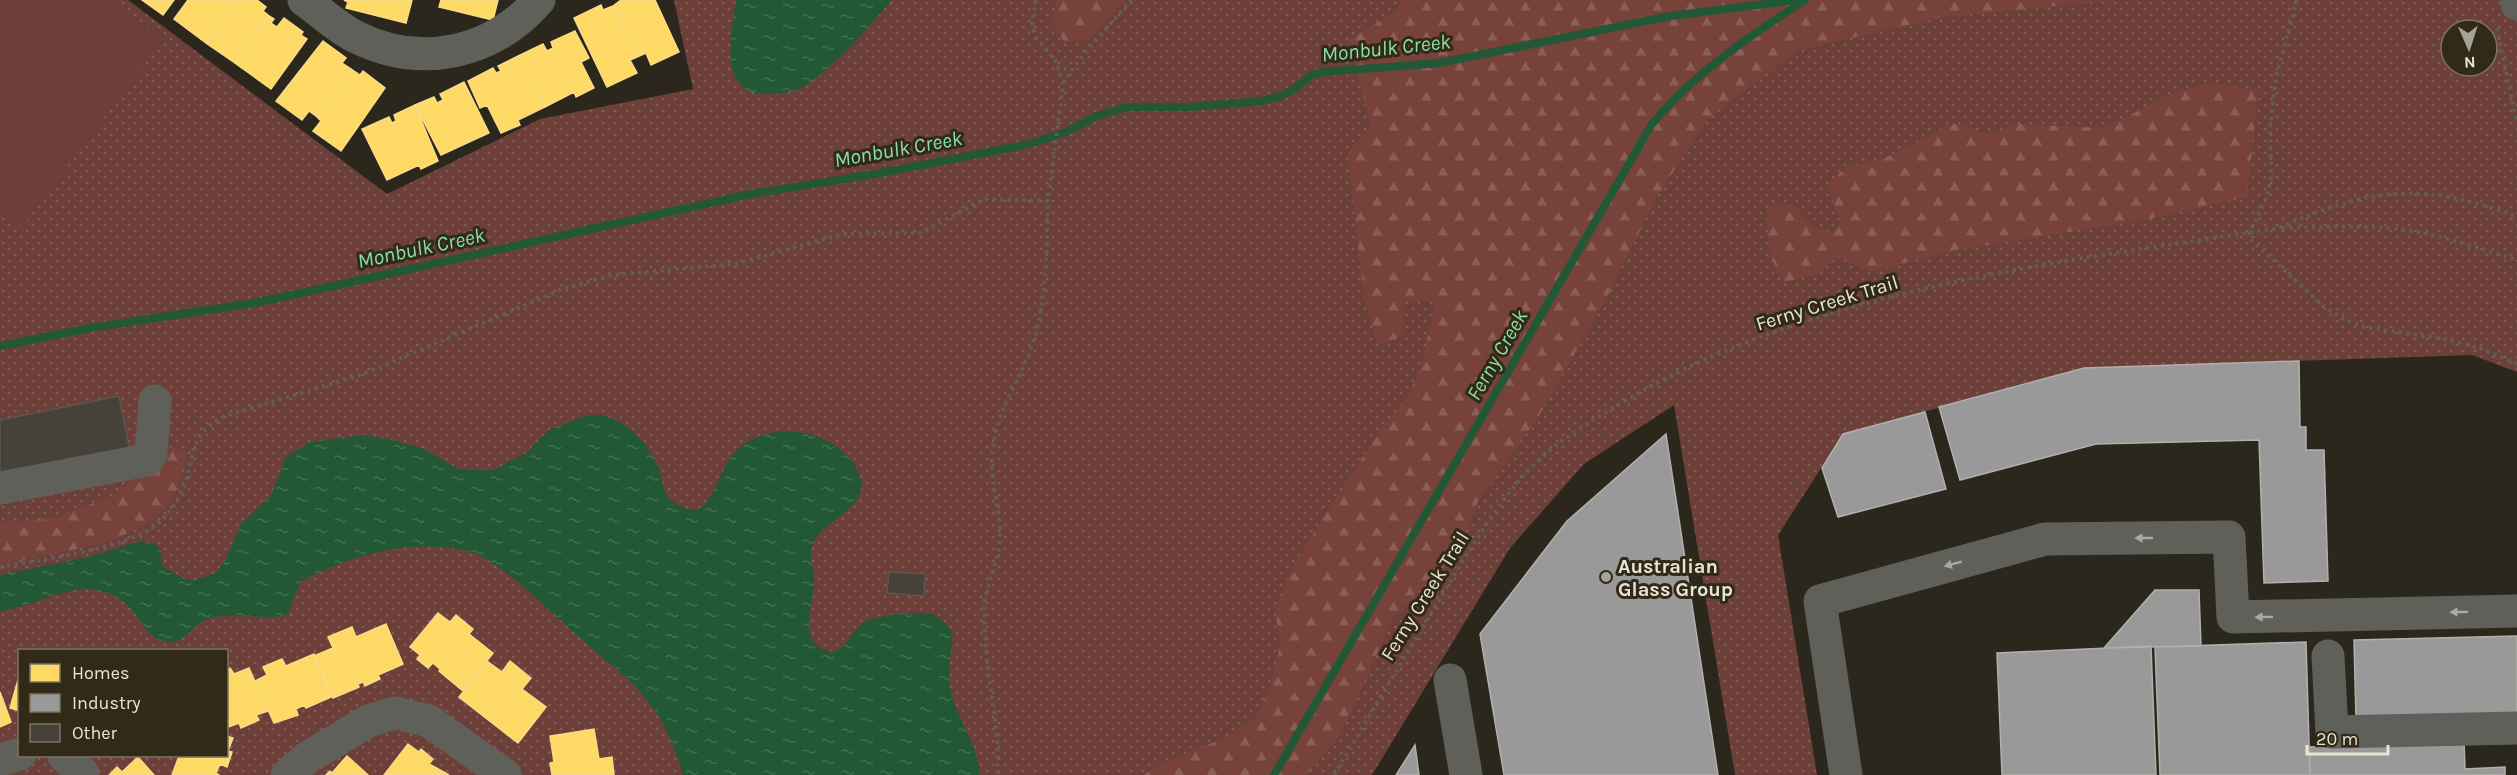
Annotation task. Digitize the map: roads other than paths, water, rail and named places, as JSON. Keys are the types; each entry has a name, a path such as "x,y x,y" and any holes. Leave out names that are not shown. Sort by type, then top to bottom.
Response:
{"lane":[{"path":"318,4 355,36 380,46 432,55 480,43 522,18 539,0"},
{"path":"0,488 147,460 151,453 155,401"},
{"path":"1846,775 1820,601 2044,539 2229,537 2233,617 2517,611"},
{"path":"2328,656 2332,732 2517,728"},
{"path":"1450,680 1466,775"},
{"path":"287,775 307,758 368,721 395,713 429,721 505,775"},
{"path":"0,760 18,755"}],"water":[{"path":"736,0 892,0 842,55 808,84 789,92 768,94 752,92 741,85 734,74 730,45"},
{"path":"600,415 619,422 644,443 656,461 668,497 688,509 696,510 707,502 735,452 749,441 766,434 784,431 820,438 836,446 850,458 862,485 860,495 854,504 820,533 812,545 814,584 809,625 812,639 821,648 834,652 868,620 896,614 916,613 931,614 940,618 952,631 950,687 976,754 979,775 683,775 660,718 632,684 510,576 481,556 446,547 402,548 339,564 300,582 289,612 279,617 210,618 174,642 159,639 151,634 124,602 102,591 76,590 0,611 0,575 88,557 141,541 157,545 161,552 162,566 184,579 196,580 216,573 226,559 241,524 271,495 286,457 311,442 364,435 384,438 422,448 460,470 493,470 526,453 550,429 585,416"}],"waterway":[{"name":"Monbulk Creek","path":"0,346 90,328 260,302 751,194 875,174 1025,145 1064,133 1097,116 1127,107 1192,107 1261,101 1281,96 1296,88 1311,75 1323,72 1440,63 1670,16 1797,0"},
{"name":"Ferny Creek","path":"1274,775 1652,124 1704,72 1805,0"}],"place":[{"name":"Australian Glass Group","path":"1606,577"}]}
